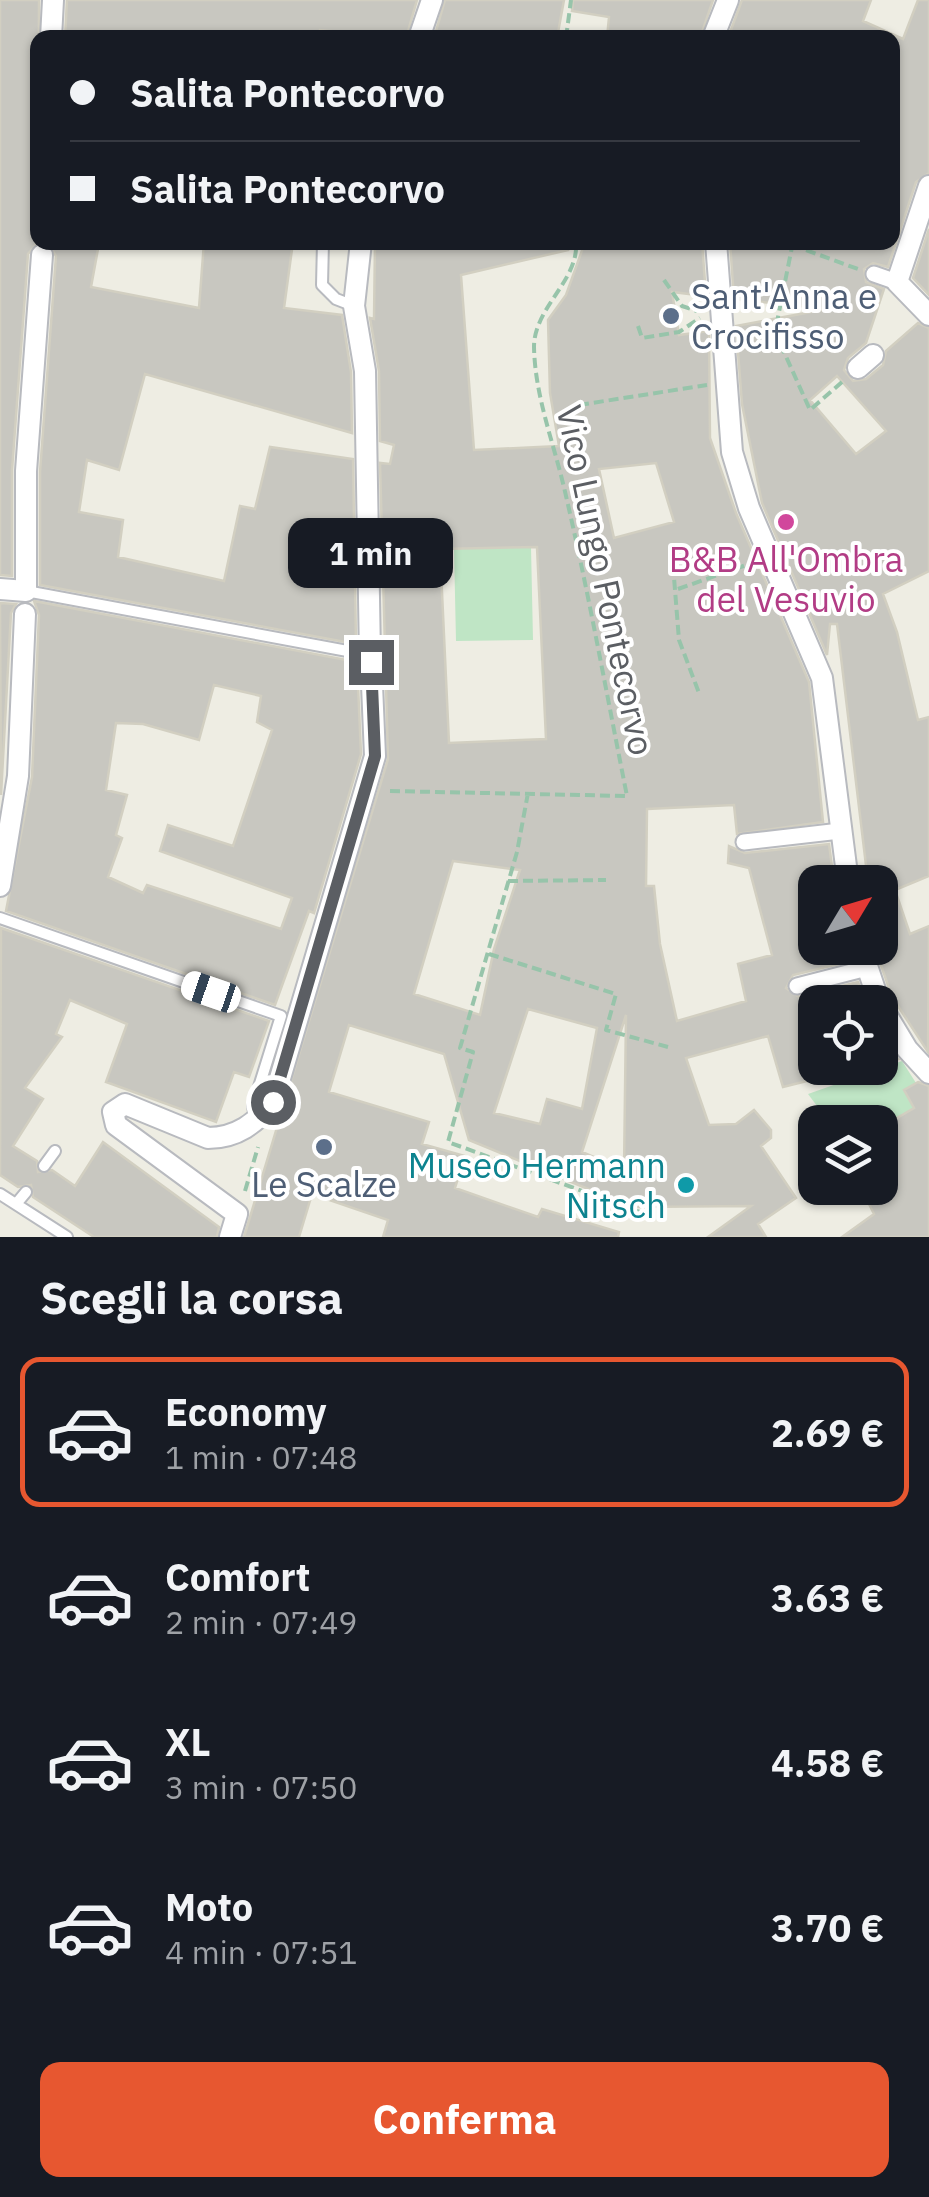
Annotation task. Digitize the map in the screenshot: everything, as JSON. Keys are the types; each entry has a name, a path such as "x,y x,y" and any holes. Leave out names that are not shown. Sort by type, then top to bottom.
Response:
{"street":[{"path":"52,30 54,0"},
{"path":"422,30 432,0"},
{"path":"716,30 728,0"},
{"path":"897,282 929,186"},
{"path":"230,1237 236,1214 116,1125 113,1112 124,1104 208,1138 256,1124 273,1102 365,790 376,746 365,370 354,306 361,250"},
{"path":"716,250 723,382 740,481 822,678 832,731 845,865"},
{"path":"0,589 26,590 28,424 42,255"},
{"path":"874,274 897,282 929,315"},
{"path":"1,881 25,614"},
{"path":"744,842 840,831"},
{"path":"797,986 847,965"},
{"path":"898,1034 929,1073"}],"lane":[{"path":"323,250 322,285 336,299 354,306"},
{"path":"26,590 371,658"},
{"path":"0,918 281,1016 253,1106 256,1124"},
{"path":"44,1166 55,1151"},
{"path":"16,1204 26,1192"},
{"path":"0,1194 67,1237"}],"path":[{"path":"567,30 571,0"},
{"name":"Vico Lungo Pontecorvo","path":"365,790 627,796 535,355 538,323 573,263 575,250"},
{"path":"791,250 774,332 810,410 865,362"},
{"path":"808,250 874,274"},
{"path":"664,280 682,306 706,314"},
{"path":"638,326 642,338 679,332"},
{"path":"579,405 723,382"},
{"path":"676,590 752,563 748,553"},
{"path":"673,565 679,640 699,693"},
{"path":"528,793 508,882 460,1048 473,1052 448,1142 648,1216"},
{"path":"508,882 606,880"},
{"path":"487,954 616,994 606,1030 668,1047"},
{"path":"244,1194 259,1146"}],"green space":[{"path":"531,547 533,640 456,641 454,549"},
{"path":"902,1061 916,1083 914,1108 898,1117 898,1105 816,1105 808,1094 834,1085 898,1085 898,1062"}],"building":[{"path":"0,0 39,0 39,30 30,30 31,250 12,470 12,576 0,575"},
{"path":"67,0 417,0 408,30 65,30"},
{"path":"445,0 564,0 558,30 436,30"},
{"path":"573,0 713,0 703,30 608,30 609,17 572,11"},
{"path":"742,0 871,0 863,21 883,30 731,30"},
{"path":"918,0 929,0 929,173 916,182 900,231 900,38 903,39"},
{"path":"929,229 929,295 913,278"},
{"path":"52,250 98,250 91,287 199,308 203,250 292,250 284,308 342,315 351,372 352,433 145,374 119,470 87,460 79,512 123,520 118,557 224,581 240,506 255,509 270,447 353,459 356,644 40,585 40,472 56,256"},
{"path":"375,250 568,250 461,275 474,450 559,446 550,393 548,320 566,295 582,250 703,250 706,296 672,292 679,335 709,331 710,438 736,513 809,682 823,822 737,834 734,805 647,809 646,886 654,886 660,944 677,1021 746,1001 738,964 772,955 749,868 728,863 729,846 745,853 829,844 832,865 798,865 798,965 834,965 793,975 786,988 798,996 798,1083 783,1087 768,1036 686,1058 709,1125 736,1124 754,1110 771,1130 771,1138 761,1146 796,1198 758,1224 766,1237 708,1237 751,1206 632,1207 469,1140 444,1054 349,1025 329,1092 429,1122 422,1144 465,1156 455,1188 538,1217 542,1209 619,1232 618,1237 383,1237 388,1220 312,1194 299,1237 244,1237 388,759 380,463 390,464 394,445 380,441 379,371 370,318 374,319","holes":["656,463 674,522 614,538 599,469","537,547 546,739 449,743 440,549","453,861 520,870 494,949 480,1015 414,994","528,1009 597,1028 582,1109 547,1099 540,1124 494,1113","626,1015 624,1170 582,1152"]},
{"path":"731,250 894,250 888,267 873,263 864,269 866,282 884,289 866,343 848,358 844,370 853,381 866,379 883,365 886,351 918,323 929,328 929,571 883,594 897,632 918,720 929,717 929,876 898,889 898,865 866,865 837,624 830,624 827,655 762,503 742,404 736,326 827,309 734,299","holes":["837,376 886,431 856,454 810,400"]},
{"path":"34,601 357,662 361,754 314,913 309,911 275,1005 6,911 32,777 39,615","holes":["214,685 261,696 257,722 272,730 233,846 168,825 160,851 292,898 281,929 147,885 143,893 108,877 122,838 116,835 127,795 106,790 116,723 143,724 199,740"]},
{"path":"0,603 16,604 11,613 1,795"},
{"path":"898,899 910,934 929,926 928,1052 898,1006 898,985 888,985 881,965 898,965"},
{"path":"1,928 269,1021 249,1077 234,1072 216,1122 106,1082 127,1024 70,1000 56,1034 62,1037 25,1088 43,1099 13,1146 37,1161 38,1172 52,1170 75,1186 103,1142 219,1227 217,1237 94,1237 33,1197 31,1185 18,1187 0,1175"},
{"path":"918,1082 929,1086 929,1237 842,1237 874,1214 870,1205 898,1205 898,1117 914,1108 904,1090"}],"place":[{"name":"Sant'Anna e Crocifisso","path":"671,316"},
{"name":"B&B All'Ombra del Vesuvio","path":"786,522"},
{"name":"Le Scalze","path":"324,1147"},
{"name":"Museo Hermann Nitsch","path":"686,1185"}],"route":[{"path":"273,1102 375,756 371,662"}]}
